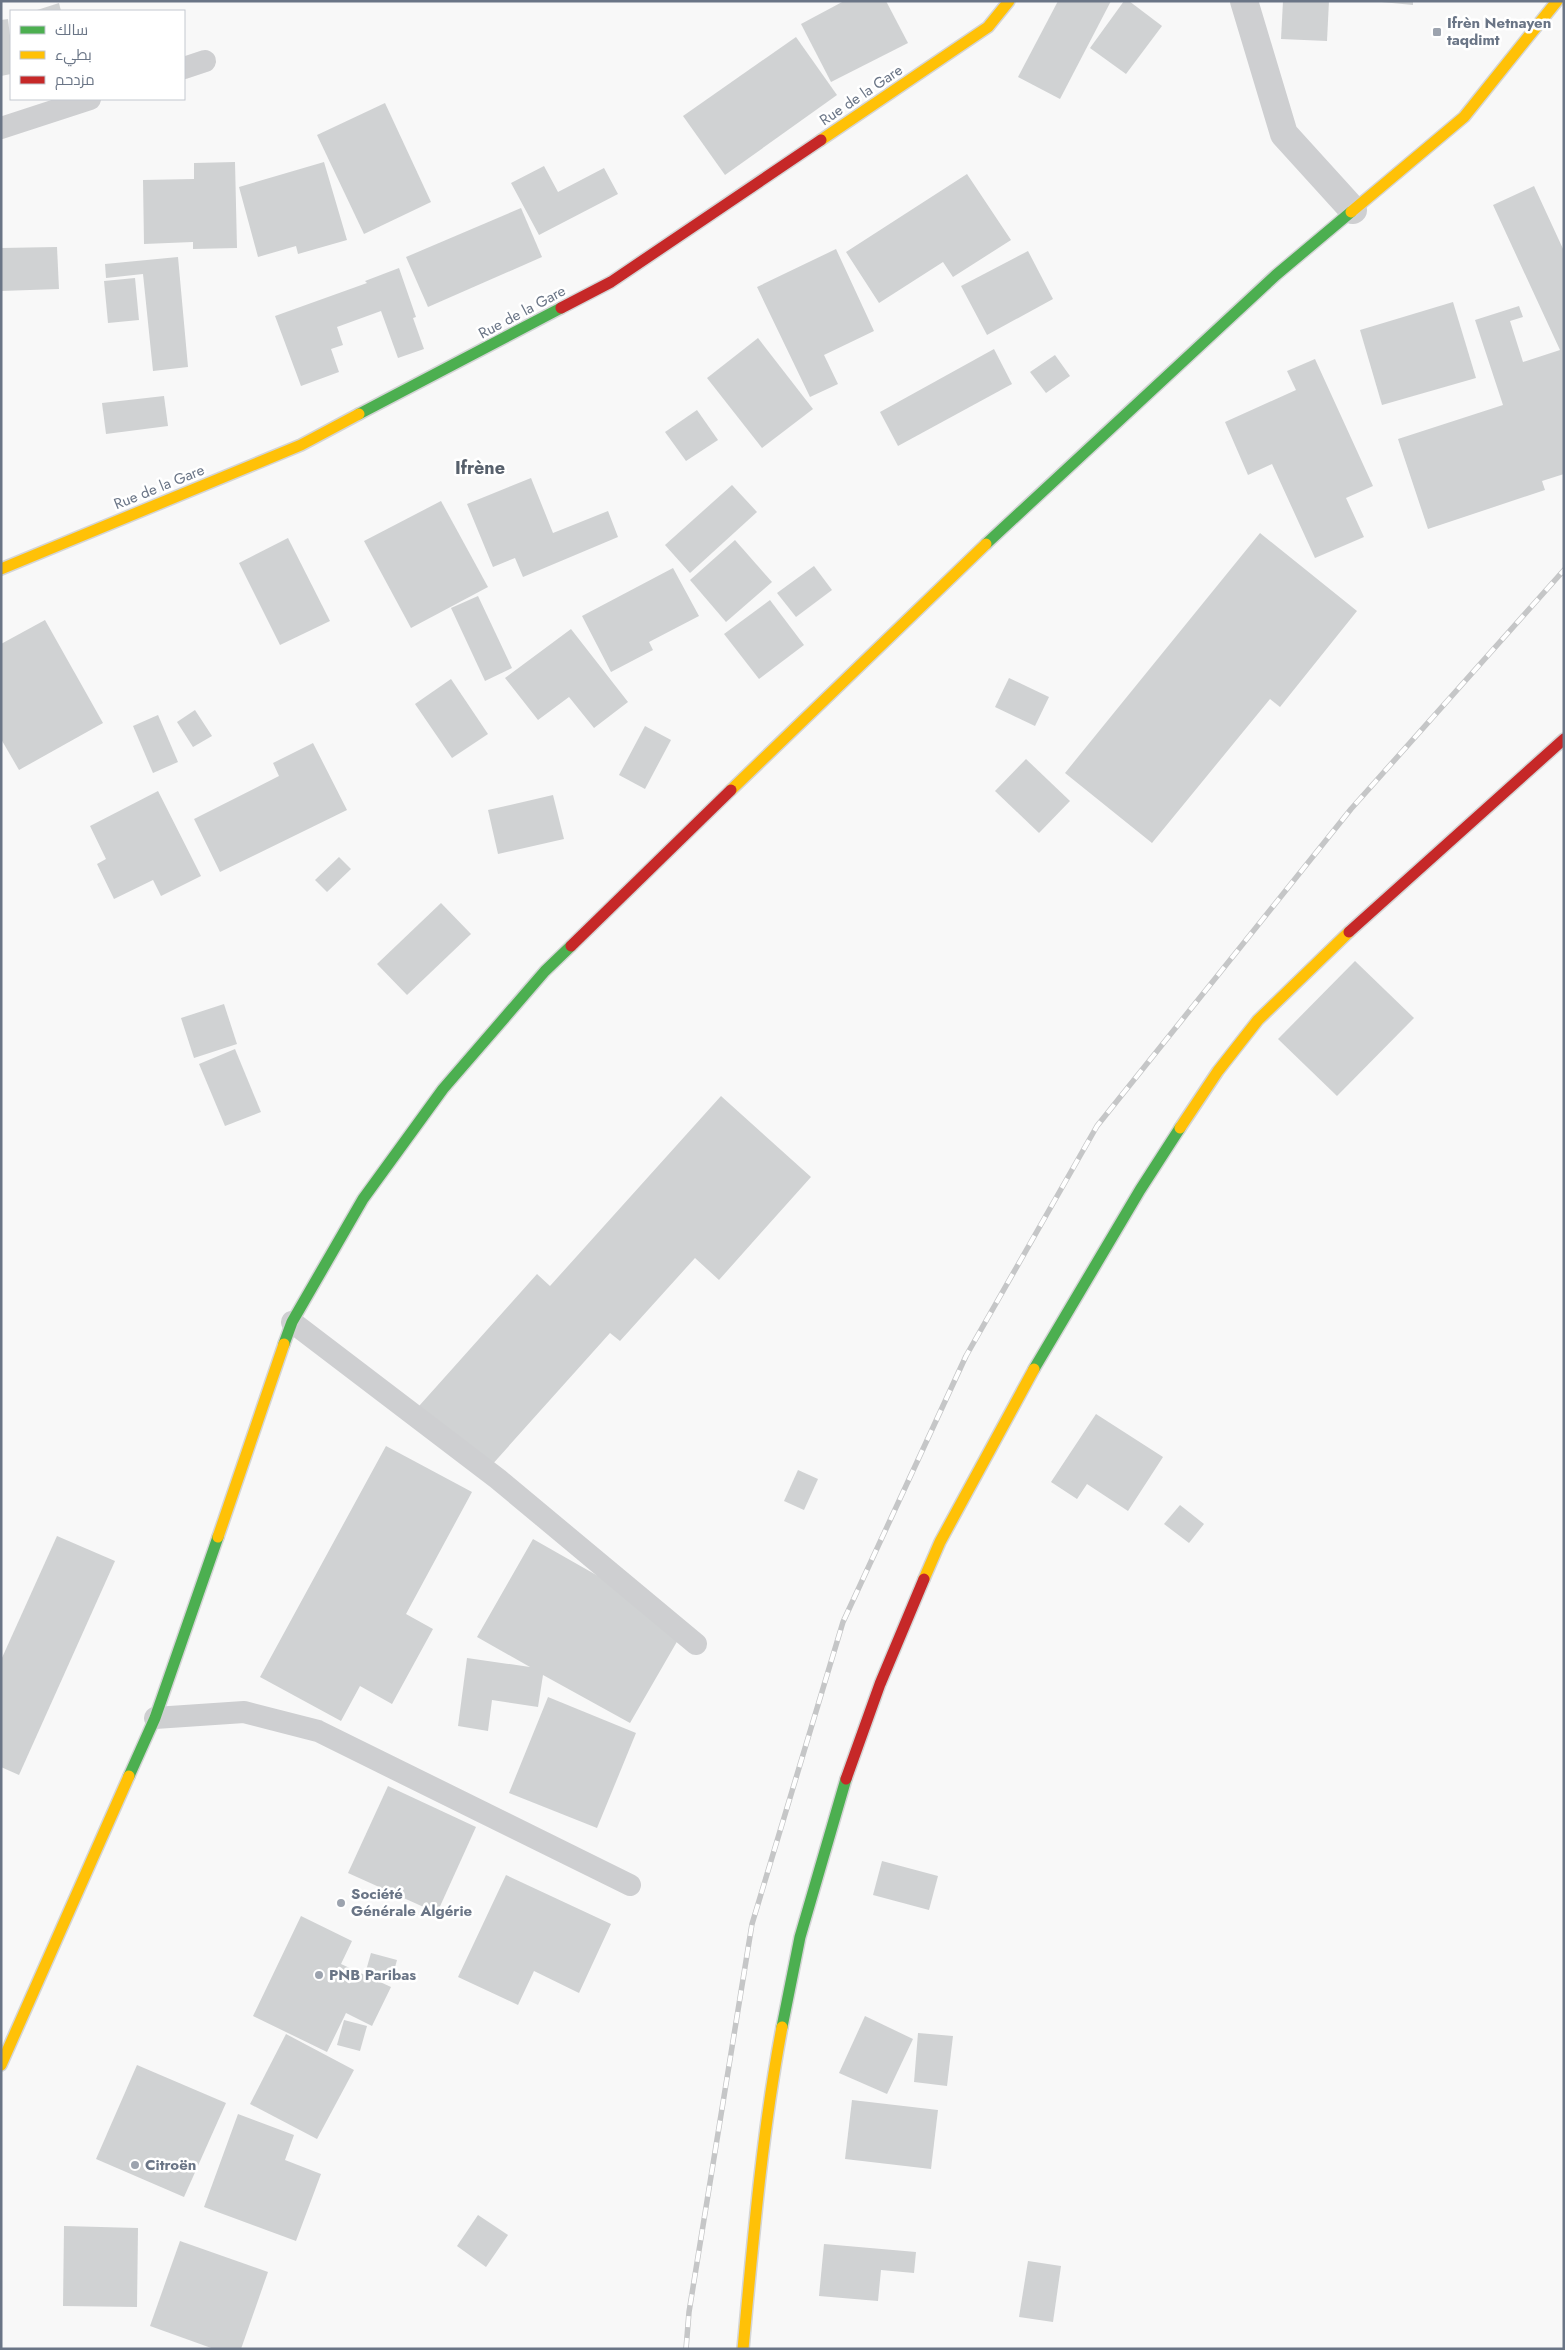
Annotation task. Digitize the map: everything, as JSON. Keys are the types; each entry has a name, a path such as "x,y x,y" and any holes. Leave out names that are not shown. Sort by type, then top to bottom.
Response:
{"main road":[{"name":"Rue de la Gare","path":"1,569 301,445 612,282 988,27 1009,1"},
{"path":"1,2065 155,1718 292,1322 369,1192 443,1089 545,971 938,588 1276,275 1464,117 1557,1"},
{"path":"743,2349 755,2222 772,2081 800,1937 842,1790 880,1684 940,1542 1041,1356 1140,1190 1218,1071 1258,1020 1352,928 1564,739"}],"street":[{"path":"1244,1 1284,134 1353,210"}],"lane":[{"path":"185,68 205,61"},
{"path":"1,128 87,100"},
{"path":"292,1322 498,1479 696,1644"},
{"path":"155,1718 244,1712 318,1731 630,1885"}],"building":[{"path":"844,1 886,1 908,43 831,82 801,24"},
{"path":"1058,1 1111,1 1060,99 1018,77"},
{"path":"1124,1 1129,1 1162,26 1126,74 1090,48"},
{"path":"1283,1 1329,1 1327,41 1281,39"},
{"path":"1371,1 1413,1 1413,5"},
{"path":"59,3 61,10 37,10"},
{"path":"8,19 10,74 1,76 1,20"},
{"path":"796,37 837,95 725,175 683,116"},
{"path":"385,103 431,202 364,234 317,135"},
{"path":"235,162 237,248 193,249 193,242 144,244 143,180 194,179 194,163"},
{"path":"324,162 347,240 298,254 296,246 258,257 239,187"},
{"path":"544,166 558,192 604,168 618,194 539,235 511,183"},
{"path":"967,174 1011,240 953,277 943,262 879,303 846,252"},
{"path":"1534,186 1564,251 1564,474 1542,481 1545,490 1428,529 1398,439 1503,405 1475,320 1519,306 1523,317 1510,321 1523,362 1560,350 1493,205"},
{"path":"521,208 542,257 428,307 406,257"},
{"path":"57,247 59,289 1,291 1,248"},
{"path":"836,249 874,331 824,355 838,384 810,397 757,287"},
{"path":"1028,251 1053,299 987,335 961,286"},
{"path":"178,257 188,367 153,371 143,274 106,278 105,264"},
{"path":"399,268 416,317 413,318 424,349 398,358 381,311 337,327 343,345 331,349 339,372 301,386 275,316 367,283 365,281"},
{"path":"135,278 139,320 108,323 104,281"},
{"path":"1453,302 1476,378 1382,405 1360,330"},
{"path":"758,338 813,409 762,448 707,378"},
{"path":"994,349 1012,384 898,446 880,412"},
{"path":"1055,355 1070,376 1046,393 1030,372"},
{"path":"1315,359 1373,486 1346,498 1364,537 1315,558 1272,464 1248,475 1225,422 1296,390 1287,371"},
{"path":"164,396 168,426 106,434 102,403"},
{"path":"697,410 718,440 686,461 665,432"},
{"path":"531,478 553,533 608,511 618,537 523,577 515,558 493,567 467,504"},
{"path":"732,485 757,512 690,573 665,545"},
{"path":"441,501 488,587 411,628 364,541"},
{"path":"1260,533 1357,611 1280,707 1270,699 1152,843 1065,773"},
{"path":"288,538 330,621 280,645 239,563"},
{"path":"735,540 772,582 726,622 690,580"},
{"path":"814,566 832,590 796,617 777,593"},
{"path":"673,568 699,616 649,642 653,650 611,672 582,616"},
{"path":"478,596 512,668 485,681 451,608"},
{"path":"770,600 804,645 759,679 724,634"},
{"path":"45,620 103,723 19,770 1,739 1,644"},
{"path":"571,629 628,702 594,728 569,697 538,720 505,678"},
{"path":"1009,678 1049,697 1035,726 995,707"},
{"path":"451,679 488,734 452,758 415,704"},
{"path":"195,710 212,736 193,747 177,722"},
{"path":"158,715 178,762 153,773 133,726"},
{"path":"645,726 671,740 645,789 619,775"},
{"path":"313,743 347,810 220,872 194,819 279,776 273,763"},
{"path":"1026,759 1070,801 1039,833 995,791"},
{"path":"158,791 201,876 161,896 153,880 114,899 97,864 106,859 90,826"},
{"path":"553,795 564,839 498,854 488,810"},
{"path":"339,857 351,869 327,892 315,880"},
{"path":"441,903 471,934 407,995 377,964"},
{"path":"1355,961 1414,1018 1337,1096 1278,1039"},
{"path":"224,1004 237,1044 194,1058 181,1018"},
{"path":"235,1049 261,1112 225,1126 199,1064"},
{"path":"721,1096 811,1177 719,1280 695,1258 620,1341 610,1333 481,1477 411,1415 537,1274 550,1286"},
{"path":"1096,1414 1163,1457 1128,1511 1087,1484 1077,1499 1051,1482"},
{"path":"386,1446 472,1492 406,1614 433,1629 392,1704 360,1686 341,1721 260,1677"},
{"path":"798,1470 818,1479 804,1510 784,1501"},
{"path":"1180,1505 1204,1524 1189,1543 1164,1524"},
{"path":"57,1536 115,1561 19,1775 1,1767 1,1660"},
{"path":"533,1539 686,1626 630,1723 543,1675 538,1707 492,1700 488,1731 458,1726 467,1658 530,1667 477,1637"},
{"path":"548,1697 636,1733 597,1828 509,1793"},
{"path":"388,1786 476,1827 437,1913 348,1873"},
{"path":"882,1861 938,1876 929,1910 873,1895"},
{"path":"506,1875 611,1924 579,1993 534,1971 518,2005 458,1977"},
{"name":"PNB Paribas","path":"301,1916 352,1941 341,1964 391,1987 372,2026 346,2013 327,2052 253,2016"},
{"path":"371,1953 397,1960 391,1982 365,1974"},
{"path":"865,2016 913,2039 887,2094 839,2073"},
{"path":"344,2020 367,2026 360,2051 337,2045"},
{"path":"918,2033 953,2036 947,2086 914,2082"},
{"path":"286,2034 354,2070 317,2139 250,2104"},
{"path":"137,2065 226,2103 184,2197 96,2159"},
{"path":"852,2100 938,2110 931,2169 845,2159"},
{"path":"238,2114 294,2135 285,2160 321,2174 296,2241 204,2207"},
{"path":"478,2215 508,2235 486,2267 457,2246"},
{"path":"64,2226 138,2228 137,2307 63,2306"},
{"path":"180,2241 268,2272 241,2349 214,2349 150,2326"},
{"path":"824,2244 916,2252 914,2273 881,2270 878,2301 819,2296"},
{"path":"1028,2261 1061,2266 1053,2322 1019,2317"}],"railway":[{"path":"686,2349 689,2312 752,1924 843,1622 966,1356 1097,1126 1351,809 1564,570"}],"traffic: fast":[{"path":"986,544 1276,275 1351,212"},
{"path":"359,414 561,308"},
{"path":"284,1344 292,1322 363,1199 443,1089 545,971 571,946"},
{"path":"1034,1369 1140,1190 1180,1128"},
{"path":"129,1776 155,1718 218,1537"},
{"path":"782,2027 800,1937 846,1779"}],"traffic: slow":[{"path":"821,140 988,27 1009,1"},
{"path":"1351,212 1464,117 1557,1"},
{"path":"1,569 301,445 359,414"},
{"path":"731,790 986,544"},
{"path":"1180,1128 1218,1071 1258,1020 1349,932"},
{"path":"218,1537 284,1344"},
{"path":"924,1579 940,1542 1034,1369"},
{"path":"1,2065 129,1776"},
{"path":"743,2349 754,2228 769,2107 782,2027"}],"traffic: jam":[{"path":"561,308 611,282 821,140"},
{"path":"1349,932 1564,739"},
{"path":"571,946 731,790"},
{"path":"846,1779 880,1684 924,1579"}],"place":[{"name":"Ifrèn Netnayen taqdimt","path":"1437,32"},
{"name":"Société Générale Algérie","path":"341,1903"},
{"name":"PNB Paribas","path":"319,1975"},
{"name":"Citroën","path":"135,2165"}],"district":[{"name":"Ifrène","path":"480,468"}]}
